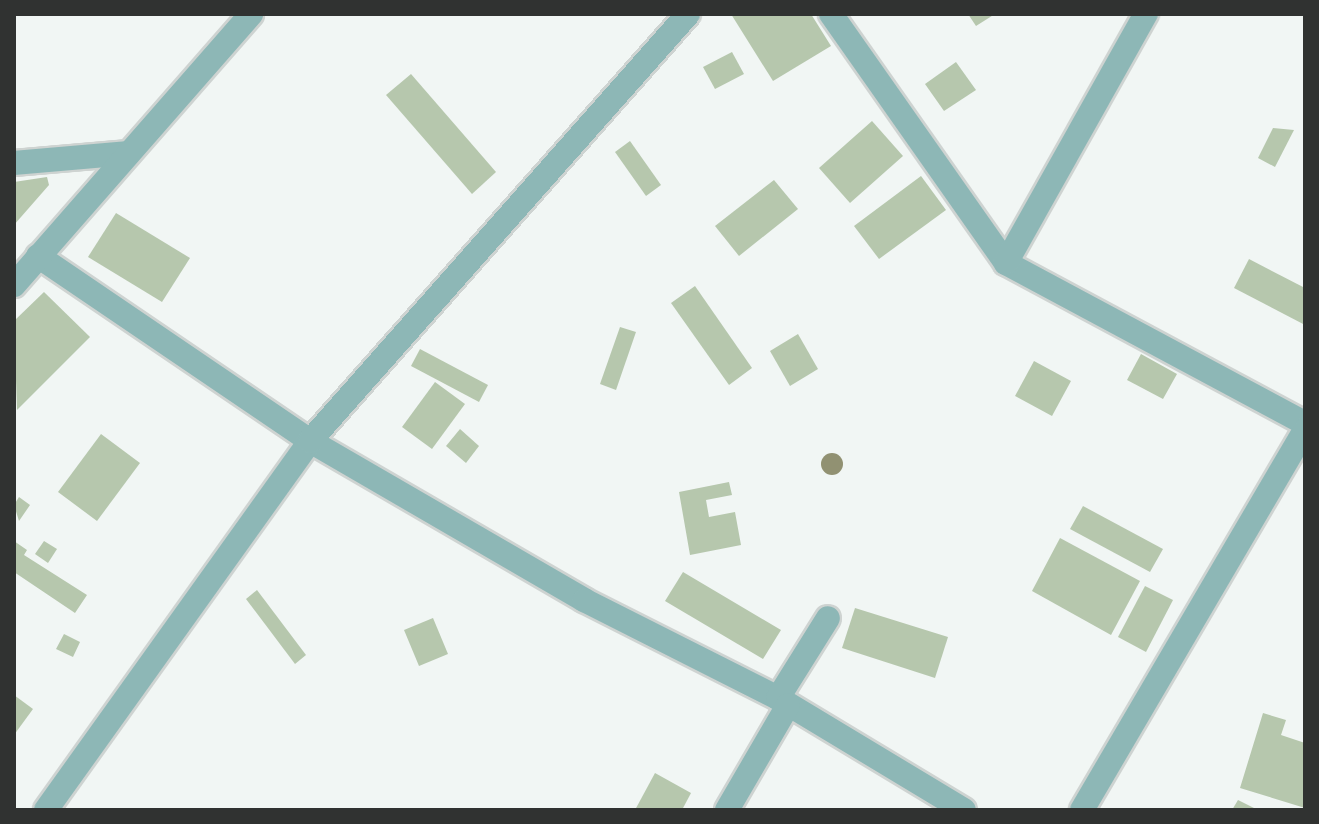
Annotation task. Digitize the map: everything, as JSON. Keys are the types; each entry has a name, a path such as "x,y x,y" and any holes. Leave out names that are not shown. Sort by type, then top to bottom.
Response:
{"street":[{"path":"14,285 251,14"},
{"path":"46,810 310,441 688,14"},
{"path":"831,14 1006,263 1305,423"},
{"path":"1006,263 1146,14"},
{"path":"14,163 129,153"},
{"path":"38,256 310,441 584,600 783,702 964,810"},
{"path":"1082,810 1305,430"},
{"path":"727,810 828,618"}],"building":[{"path":"731,14 811,14 831,46 773,81"},
{"path":"968,14 995,14 976,26"},
{"path":"732,52 744,74 715,89 703,67"},
{"path":"956,62 976,90 944,111 925,84"},
{"path":"411,74 496,172 472,194 386,95"},
{"path":"872,121 903,156 850,203 819,168"},
{"path":"1273,128 1294,130 1275,167 1258,158"},
{"path":"630,141 661,185 646,196 615,152"},
{"path":"921,176 946,210 879,259 854,226"},
{"path":"47,177 49,185 14,225 14,182"},
{"path":"774,180 798,209 739,256 715,226"},
{"path":"116,213 190,258 162,302 88,257"},
{"path":"1249,259 1305,288 1305,325 1234,288"},
{"path":"695,286 752,368 729,385 671,303"},
{"path":"44,292 90,337 17,410 14,321"},
{"path":"620,327 636,332 616,390 600,384"},
{"path":"798,334 818,369 790,386 770,351"},
{"path":"420,349 488,385 479,402 411,366"},
{"path":"1141,354 1177,374 1163,399 1127,380"},
{"path":"1034,361 1071,381 1052,416 1015,396"},
{"path":"435,382 465,404 432,449 402,427"},
{"path":"460,429 479,446 466,463 446,446"},
{"path":"101,434 140,463 97,521 58,492"},
{"path":"729,482 732,495 706,500 709,517 735,512 741,545 690,555 679,492"},
{"path":"19,497 30,505 19,521 14,505"},
{"path":"1083,506 1163,549 1150,572 1070,529"},
{"path":"1060,538 1140,581 1111,635 1032,591"},
{"path":"14,541 27,550 24,555 87,595 75,613 14,572"},
{"path":"44,541 57,549 48,563 35,554"},
{"path":"683,572 781,630 763,659 665,601"},
{"path":"1145,586 1173,600 1146,652 1118,637"},
{"path":"257,590 306,655 295,664 246,599"},
{"path":"855,608 948,637 935,678 842,648"},
{"path":"433,618 448,654 419,666 404,630"},
{"path":"64,634 80,642 73,657 56,649"},
{"path":"14,695 33,709 14,735"},
{"path":"1263,713 1286,720 1281,735 1305,743 1305,808 1240,788"},
{"path":"655,773 691,793 682,810 635,810"},
{"path":"1238,800 1258,810 1232,810"}]}
